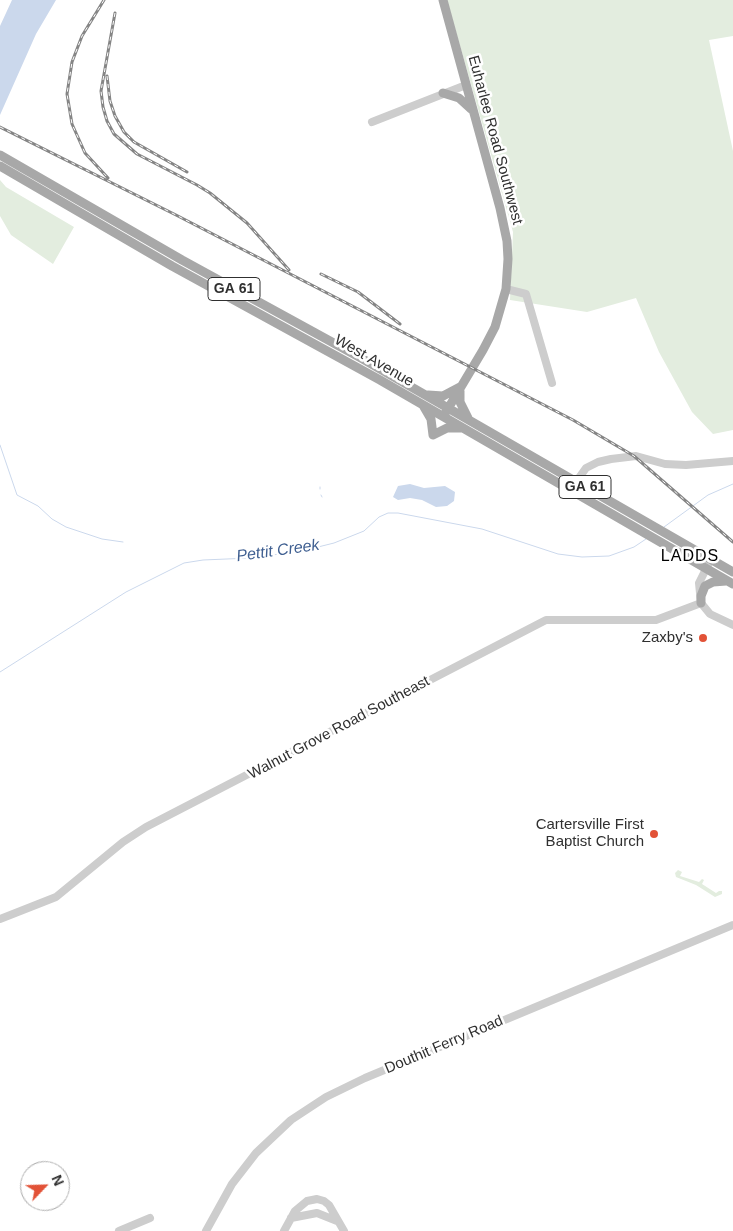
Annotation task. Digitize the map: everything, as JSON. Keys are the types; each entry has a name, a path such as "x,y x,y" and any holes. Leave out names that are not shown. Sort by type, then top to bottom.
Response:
{"main road":[{"name":"Euharlee Road Southwest","path":"443,0 506,232 508,259 506,289 500,313 491,335 446,413"},
{"path":"443,93 459,98 473,111"},
{"name":"West Avenue","path":"0,155 18,172 172,266 420,403 470,421 733,572"},
{"name":"West Avenue","path":"0,166 18,172 182,260 425,395 463,428 730,582"},
{"path":"425,395 443,396 461,388 460,402 470,421"},
{"path":"420,403 431,419 433,436 447,428 463,428"},
{"path":"701,603 701,596 706,586 713,582 730,582"}],"street":[{"path":"372,122 466,85"},
{"path":"506,289 526,294 552,383"},
{"path":"576,482 586,468 598,462 611,459 638,457 665,464 686,465 733,460"},
{"path":"711,559 699,583 701,603 710,614 733,624"},
{"name":"Walnut Grove Road Southeast","path":"0,919 56,897 123,842 146,827 546,620 656,620 701,603"},
{"name":"Douthit Ferry Road","path":"206,1231 232,1184 256,1153 285,1125 322,1099 374,1075 733,925"},
{"path":"284,1231 295,1211 301,1205 307,1201 317,1199 329,1205 344,1231"},
{"path":"291,1218 316,1213 329,1216 339,1222"},
{"path":"119,1231 150,1218"}],"green space":[{"path":"447,0 733,0 733,36 709,40 733,151 733,430 713,434 692,412 659,352 636,298 587,312 510,300 513,232"},
{"path":"0,180 6,187 74,227 53,264 11,235 0,216"},
{"path":"678,870 682,872 680,876 699,882 702,879 704,880 702,884 716,893 722,891 722,894 715,897 696,885 676,877 675,873"}],"water":[{"path":"12,0 56,0 36,34 0,115 0,26"},
{"path":"410,484 424,488 445,486 455,492 454,501 447,506 436,507 422,500 410,498 398,500 393,497 398,486"}],"waterway":[{"path":"0,445 17,495 38,506 52,519 66,527 102,539 123,542"},
{"name":"Pettit Creek","path":"664,527 708,495 733,484"},
{"name":"Pettit Creek","path":"0,672 126,592 184,563 203,560 250,558 302,551 334,543 364,531 379,517 388,513 398,513 482,529 558,554 582,557 609,556 634,547 646,539"}],"railway":[{"path":"104,0 82,36 72,62 67,94 72,124 85,153 108,178"},
{"path":"115,13 101,91 107,121 114,134 137,154 210,193 247,223 289,270"},
{"path":"107,76 110,101 115,116 124,132 134,142 187,172"},
{"path":"0,127 176,215 573,420 634,456 733,542"},
{"path":"321,274 358,292 400,324"}],"place":[{"name":"Zaxby's","path":"703,638"},
{"name":"Cartersville First Baptist Church","path":"654,834"}],"district":[{"name":"LADDS","path":"690,557"}]}
